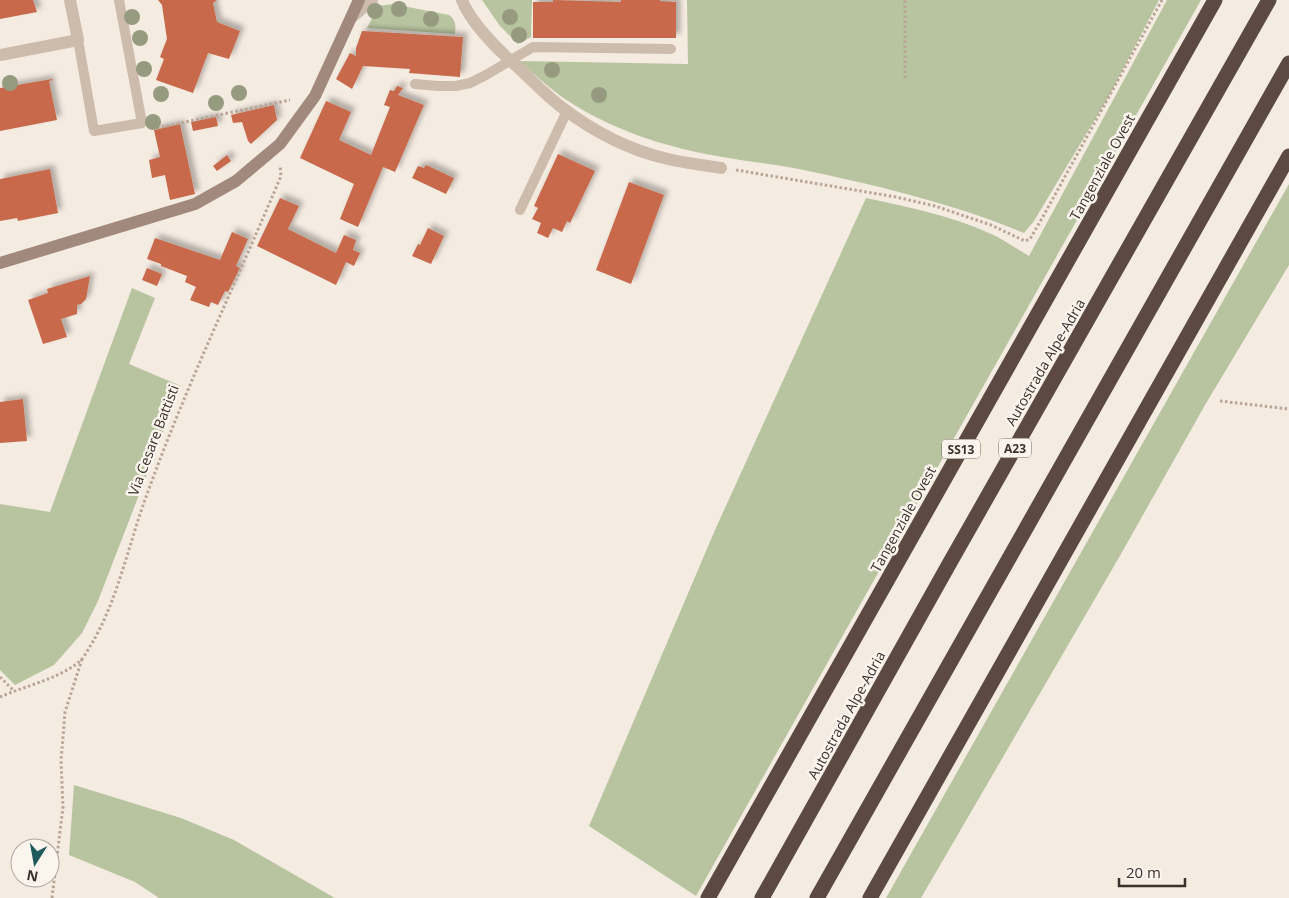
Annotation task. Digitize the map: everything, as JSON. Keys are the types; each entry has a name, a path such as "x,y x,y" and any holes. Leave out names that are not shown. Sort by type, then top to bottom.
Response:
{"highway":[{"name":"Tangenziale Ovest","path":"708,898 1215,0"},
{"name":"Autostrada Alpe-Adria","path":"762,898 1269,0"},
{"path":"817,898 1289,63"},
{"path":"870,898 1289,156"}],"street":[{"path":"0,55 78,40 70,0"},
{"path":"0,263 195,204 236,181 280,144 315,96 359,0"},
{"path":"352,18 372,0"},
{"path":"460,2 484,33 535,84 568,111 608,138 667,159 720,168"}],"lane":[{"path":"78,40 94,131 142,123 119,0"},
{"path":"415,84 456,86 470,83 533,47 671,49"},
{"path":"520,210 568,111"}],"path":[{"path":"905,0 905,78"},
{"path":"720,168 906,199 935,206 992,225 1025,241 1030,239 1040,222 1162,0"},
{"path":"142,123 149,129 315,96"},
{"name":"Via Cesare Battisti","path":"0,697 68,669 82,658 98,632 110,605 146,497 198,366 244,265 281,176 280,144"},
{"path":"1220,402 1289,409"},
{"path":"52,898 63,807 61,761 65,712 82,658"},
{"path":"0,677 14,691"}],"green space":[{"path":"482,0 532,0 531,37 518,44 500,26"},
{"path":"687,0 1159,0 1109,96 1034,221 1024,233 997,222 885,188 799,169 677,148 657,142 619,128 582,110 547,86 519,61 688,64"},
{"path":"1167,0 1201,0 696,896 589,826 715,530 866,198 959,221 994,235 1029,256"},
{"path":"393,4 449,15 455,23 455,34 367,28 378,6"},
{"path":"1289,184 1289,265 1205,405 1121,554 921,898 886,898"},
{"path":"132,288 155,298 129,364 181,386 98,601 82,633 54,665 15,685 0,670 0,504 50,512"},
{"path":"74,785 181,818 234,840 335,898 159,898 135,882 69,855"}],"building":[{"path":"0,0 33,0 37,12 0,19"},
{"path":"158,0 217,0 213,3 217,22 240,31 229,59 208,53 193,93 156,80 164,59 160,57 167,39 162,5"},
{"path":"553,0 621,2 621,0 660,0 676,2 676,38 533,38 533,2 553,2"},
{"path":"362,31 463,37 460,77 409,73 410,69 363,66 352,89 336,79 350,53 356,56 356,48"},
{"path":"52,79 49,81 57,120 0,131 0,88"},
{"path":"397,86 403,88 398,95 424,105 395,172 383,167 358,227 340,219 354,184 300,158 326,101 351,112 339,140 371,155 390,107 384,105 390,90 394,91"},
{"path":"274,105 277,120 251,144 248,141 242,122 233,123 231,115"},
{"path":"216,117 218,126 193,131 191,122"},
{"path":"180,124 195,194 170,200 165,175 152,178 149,160 160,157 154,130"},
{"path":"558,154 595,171 570,223 567,221 562,232 553,228 548,238 537,233 541,223 532,219 538,208 534,206"},
{"path":"227,155 231,161 217,171 213,166"},
{"path":"426,165 454,178 446,194 412,178 418,166 424,168"},
{"path":"50,169 58,213 18,221 17,218 0,221 0,179"},
{"path":"629,182 664,195 631,284 596,270"},
{"path":"280,198 299,206 288,229 336,253 344,235 356,240 353,250 360,253 354,266 346,262 336,285 257,246"},
{"path":"428,228 444,236 431,264 412,256"},
{"path":"232,232 248,239 236,266 240,268 228,292 225,291 218,305 211,302 209,307 190,300 196,287 185,282 187,276 147,259 155,238 220,260"},
{"path":"147,268 162,274 157,286 142,280"},
{"path":"90,276 86,299 77,305 77,314 61,319 67,337 43,344 28,300 48,293 47,289"},
{"path":"23,399 27,441 0,443 0,402"}]}
